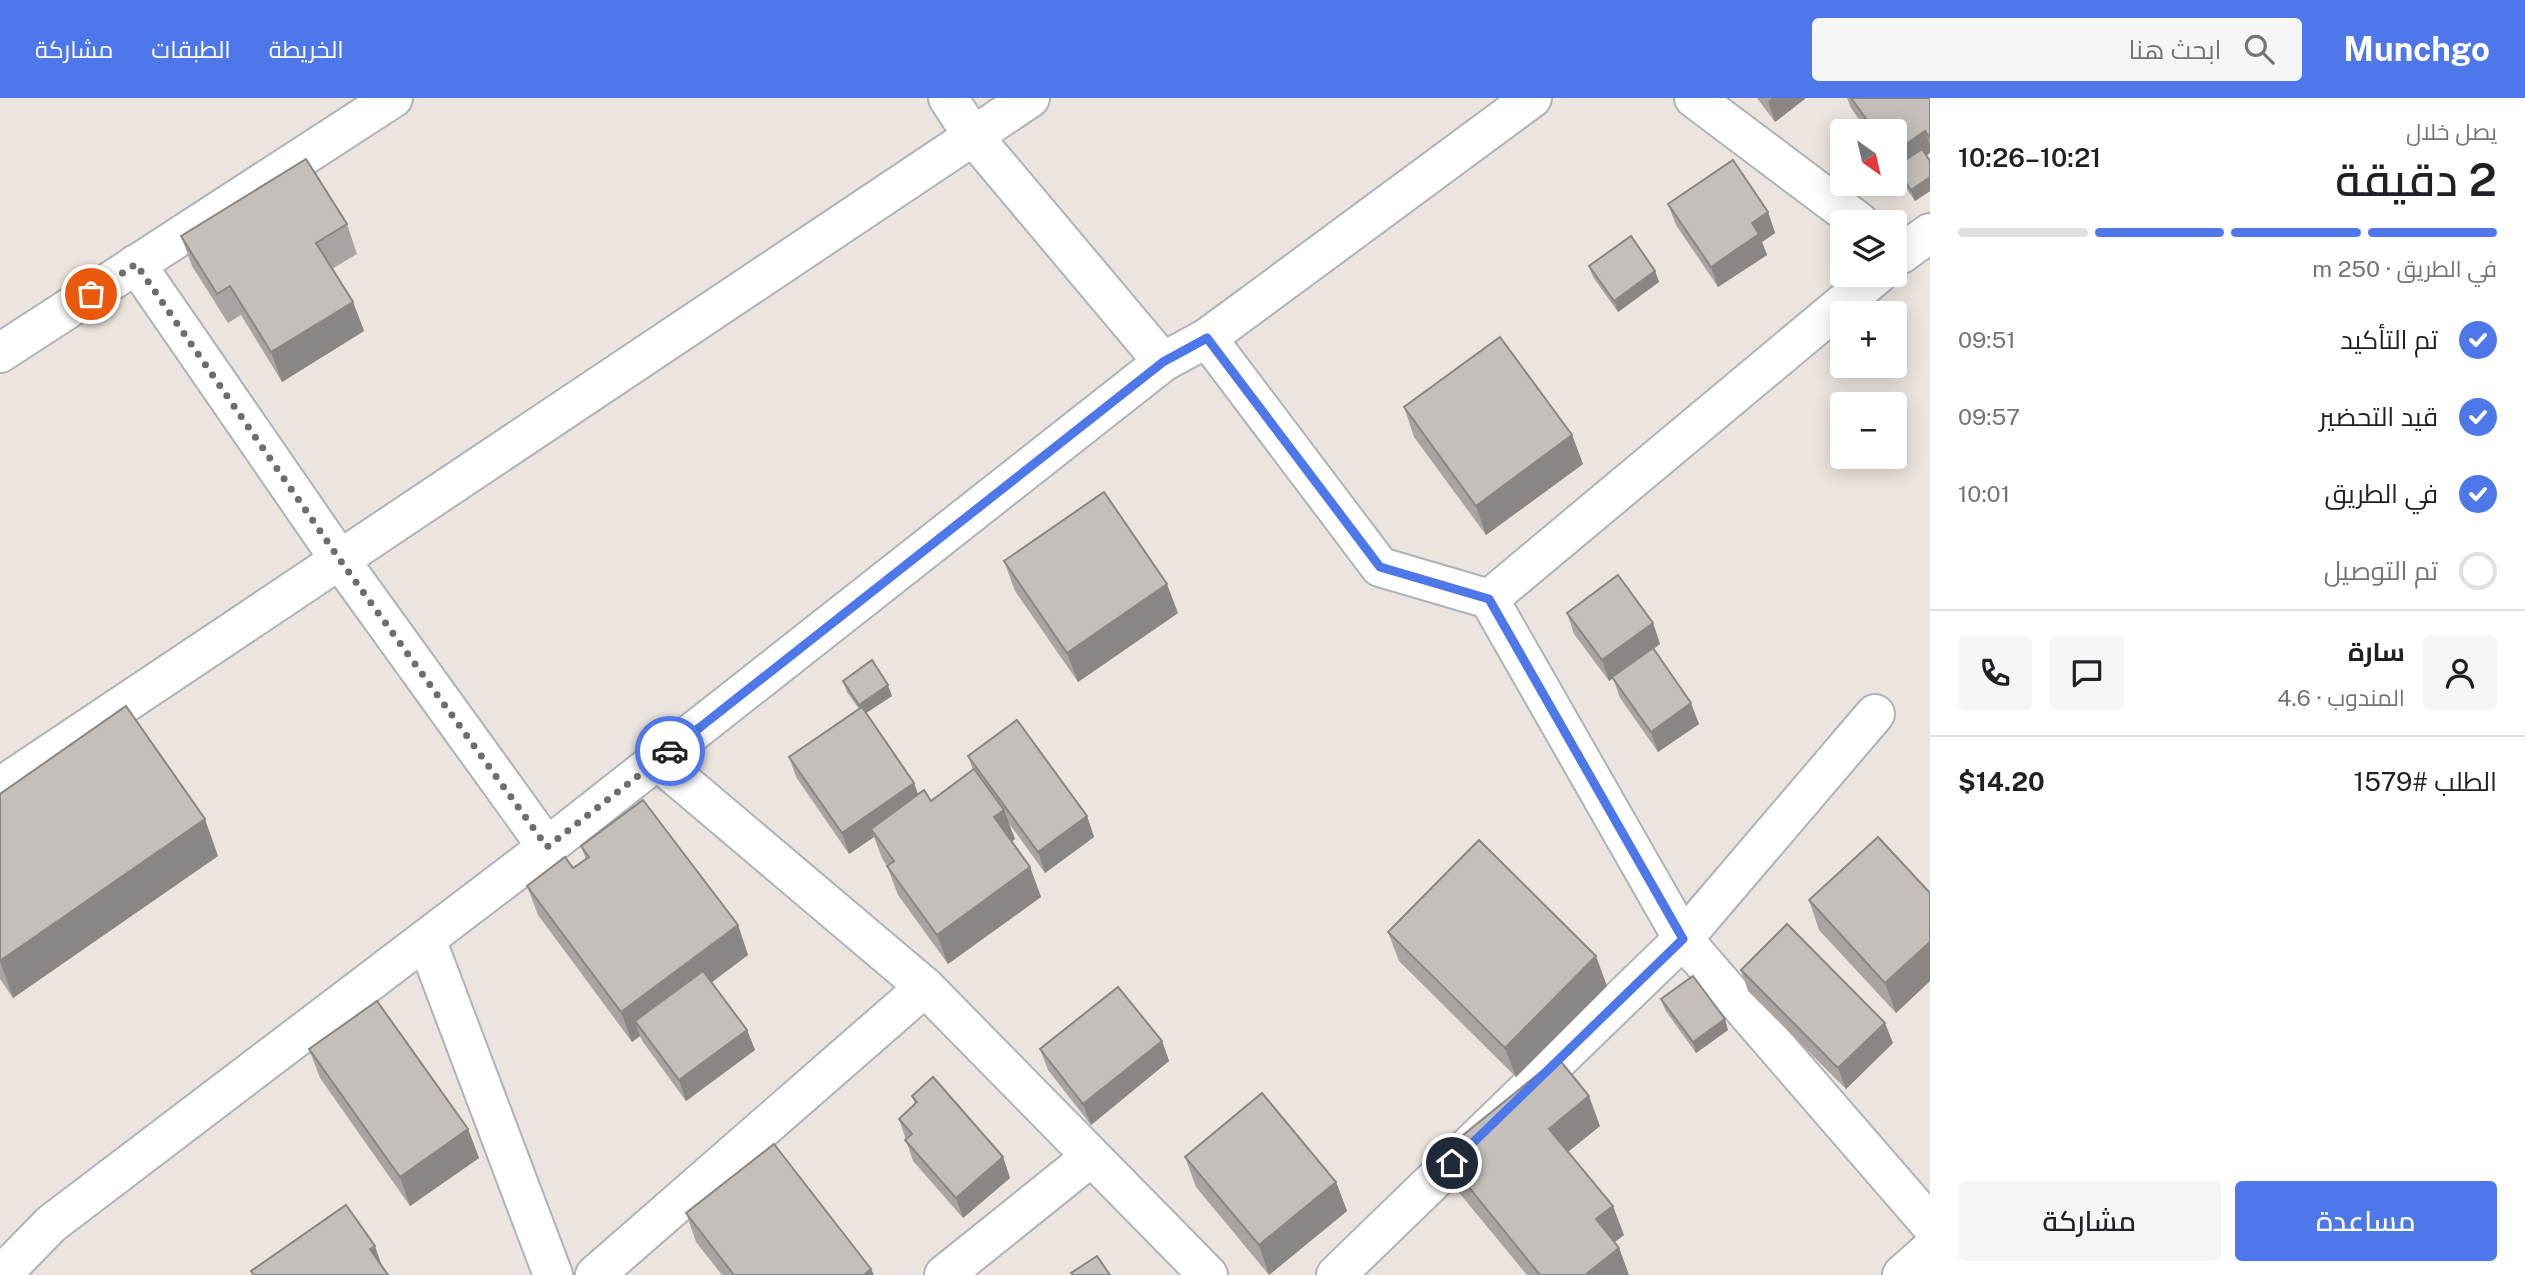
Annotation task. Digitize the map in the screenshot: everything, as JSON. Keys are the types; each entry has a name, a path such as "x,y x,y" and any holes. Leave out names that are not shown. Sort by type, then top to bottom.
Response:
{"street":[{"path":"0,353 393,98"},
{"path":"947,98 973,136 1163,362"},
{"path":"2,784 1030,98"},
{"path":"5,1268 51,1224 658,761 1163,362 1207,338 1532,98"},
{"path":"1694,98 1843,210"},
{"path":"136,264 340,560 547,847"},
{"path":"1489,599 1861,287"},
{"path":"1207,338 1380,567 1489,599 1683,939 1930,1224"},
{"path":"1336,1275 1683,939 1875,714"},
{"path":"658,761 925,988 1208,1275"},
{"path":"426,939 553,1275"},
{"path":"595,1275 925,988"},
{"path":"944,1275 1091,1157"},
{"path":"1902,1275 1930,1250"},
{"path":"1923,1275 1930,1263"}],"building":[{"path":"1851,98 1930,98 1930,138 1925,131 1908,143 1908,119 1866,119"},
{"path":"1922,149 1930,161 1930,177 1911,190 1908,186 1908,158"},
{"path":"306,159 347,224 316,243 353,302 271,352 230,286 217,294 181,236"},
{"path":"1733,160 1768,212 1752,223 1759,234 1711,267 1668,204"},
{"path":"1631,236 1655,271 1614,301 1589,266"},
{"path":"1500,337 1572,435 1476,506 1404,407"},
{"path":"1104,492 1167,584 1067,653 1004,561"},
{"path":"1618,575 1653,623 1602,660 1567,613"},
{"path":"1653,648 1691,703 1651,732 1612,677"},
{"path":"872,660 888,685 859,705 843,681"},
{"path":"126,706 205,819 0,961 0,794"},
{"path":"862,707 914,783 842,833 789,757"},
{"path":"1017,720 1087,816 1038,852 968,756"},
{"path":"974,769 1004,810 994,817 1030,867 937,935 887,866 894,861 871,829 924,790 931,801"},
{"path":"643,800 738,925 621,1012 527,886 565,857 573,868 589,857 581,846"},
{"path":"1878,837 1930,893 1930,942 1885,983 1809,900"},
{"path":"1479,840 1596,956 1505,1048 1388,932"},
{"path":"1787,924 1885,1023 1838,1068 1741,970"},
{"path":"703,971 747,1030 679,1080 635,1021"},
{"path":"1693,976 1725,1019 1693,1042 1661,999"},
{"path":"1118,987 1162,1041 1083,1104 1040,1049"},
{"path":"377,1001 468,1129 400,1177 309,1049"},
{"path":"1558,1058 1589,1096 1549,1129 1613,1206 1596,1219 1619,1248 1585,1275 1540,1275 1441,1153"},
{"path":"933,1077 1003,1157 956,1198 905,1140 912,1134 899,1119 917,1102 912,1096"},
{"path":"1262,1093 1336,1182 1259,1245 1185,1157"},
{"path":"774,1144 871,1269 864,1275 734,1275 686,1213"},
{"path":"346,1205 375,1246 370,1249 388,1275 254,1275 251,1271"},
{"path":"1097,1256 1110,1275 1071,1273"}],"way so far":[{"path":"91,294 136,264 340,560 547,847 670,751"}],"route":[{"path":"670,751 1163,362 1207,338 1380,567 1489,599 1683,939 1452,1163"}]}
